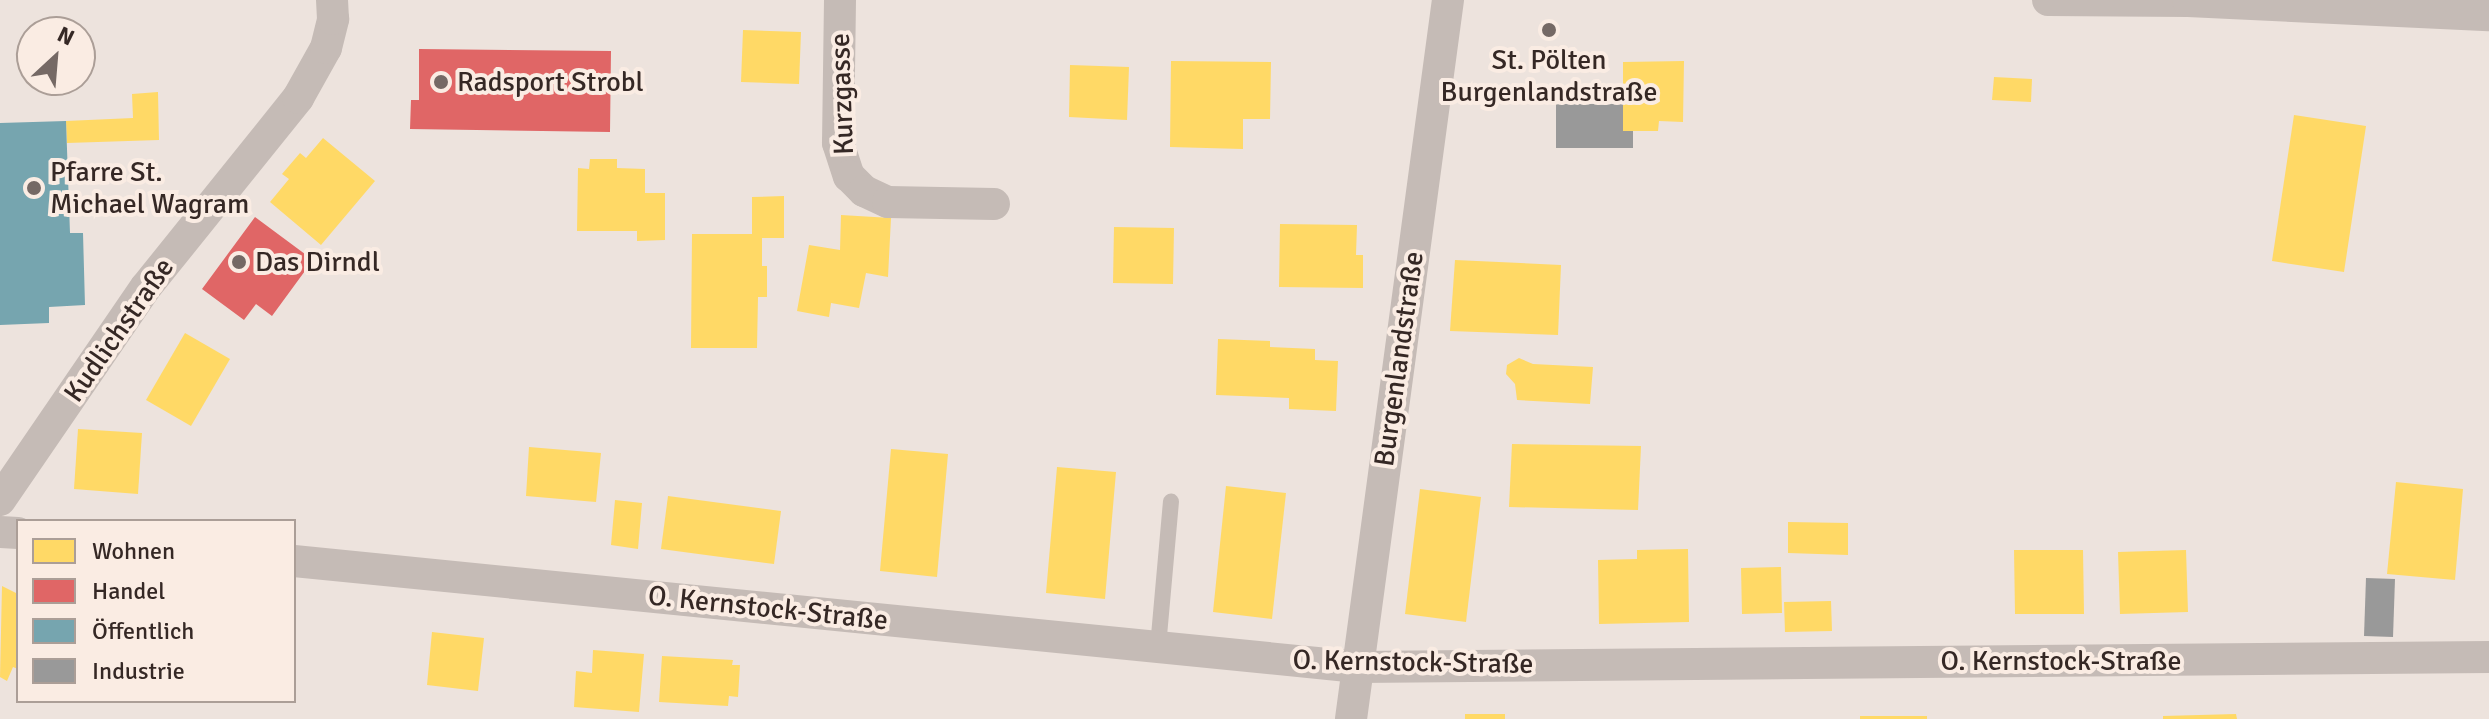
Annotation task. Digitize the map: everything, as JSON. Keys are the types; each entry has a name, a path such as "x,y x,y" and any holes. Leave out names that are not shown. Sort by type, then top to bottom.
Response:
{"street":[{"name":"Kudlichstraße","path":"0,500 146,287 298,98 326,48 333,19 332,0"},
{"name":"Kurzgasse","path":"840,0 838,143 849,176 864,191 888,202 994,204"},
{"name":"Burgenlandstraße","path":"1351,719 1448,0"},
{"path":"2048,0 2188,1 2489,15"},
{"name":"O. Kernstock-Straße","path":"296,561 1358,667 2489,657"}],"lane":[{"path":"1158,647 1171,502"}],"building: Wohnen":[{"path":"743,30 801,32 799,84 741,82"},
{"path":"1171,61 1271,62 1270,119 1243,119 1243,149 1170,147"},
{"path":"1684,61 1683,122 1659,121 1658,131 1623,131 1623,62"},
{"path":"1070,65 1129,67 1127,120 1069,117"},
{"path":"1994,77 2032,79 2031,102 1992,100"},
{"path":"158,92 159,140 67,143 66,121 133,118 132,94"},
{"path":"2294,115 2366,126 2344,272 2272,261"},
{"path":"323,138 375,181 321,245 270,202 289,179 282,174 300,153 306,158"},
{"path":"590,159 617,159 617,168 645,169 645,193 665,193 665,240 637,241 637,231 577,231 578,168 589,169"},
{"path":"784,196 784,238 762,238 762,266 767,266 767,297 758,297 757,348 691,348 692,234 752,234 752,197"},
{"path":"841,215 891,218 888,277 866,273 859,308 831,303 829,317 797,311 809,245 840,250"},
{"path":"1280,224 1357,225 1356,255 1363,255 1363,288 1279,287"},
{"path":"1114,227 1174,228 1173,284 1113,283"},
{"path":"1455,260 1561,265 1558,335 1450,331"},
{"path":"185,333 230,359 191,426 146,400"},
{"path":"1218,339 1270,341 1270,347 1315,349 1315,360 1338,361 1336,411 1289,409 1289,398 1216,395"},
{"path":"1519,358 1533,364 1593,367 1590,404 1517,400 1515,384 1506,374 1507,365"},
{"path":"78,429 142,433 138,494 74,489"},
{"path":"1512,444 1641,446 1638,510 1509,507"},
{"path":"529,447 601,453 596,502 526,496"},
{"path":"891,449 948,454 937,577 880,571"},
{"path":"1057,467 1116,472 1105,599 1046,593"},
{"path":"2396,482 2463,489 2455,580 2387,574"},
{"path":"1226,486 1286,493 1272,619 1213,612"},
{"path":"1420,489 1481,497 1466,622 1405,614"},
{"path":"668,496 781,511 774,564 661,549"},
{"path":"615,500 642,503 638,549 611,545"},
{"path":"1788,522 1848,523 1848,555 1788,553"},
{"path":"1688,549 1689,622 1599,624 1598,560 1637,559 1637,550"},
{"path":"2014,550 2083,550 2084,614 2015,614"},
{"path":"2186,550 2188,612 2120,614 2118,552"},
{"path":"1781,567 1782,613 1742,614 1741,568"},
{"path":"2,586 16,593 16,668 13,667 7,681 0,677"},
{"path":"1831,601 1832,631 1785,632 1784,602"},
{"path":"432,632 484,638 478,691 427,685"},
{"path":"593,650 644,654 639,712 574,707 576,671 592,673"},
{"path":"662,656 733,660 732,665 740,665 738,697 729,696 728,706 659,702"},
{"path":"1465,714 1505,714 1505,719 1465,719"},
{"path":"2236,714 2237,719 2163,719 2163,716"},
{"path":"1860,716 1927,716 1927,719 1860,719"}],"building: Handel":[{"path":"419,49 611,51 610,132 410,129 411,100 419,100"},
{"path":"255,217 313,260 272,316 256,304 244,320 202,289"}],"building: Öffentlich":[{"name":"Pfarre St. Michael Wagram","path":"66,121 70,233 83,233 85,305 49,307 49,323 0,325 0,123"}],"building: Industrie":[{"path":"1556,104 1623,104 1623,131 1633,131 1633,148 1556,148"},
{"path":"2366,578 2395,579 2393,637 2364,636"}],"place":[{"name":"St. Pölten Burgenlandstraße","path":"1549,30"},
{"name":"Radsport Strobl","path":"441,82"},
{"name":"Pfarre St. Michael Wagram","path":"34,188"},
{"name":"Das Dirndl","path":"239,262"}]}
